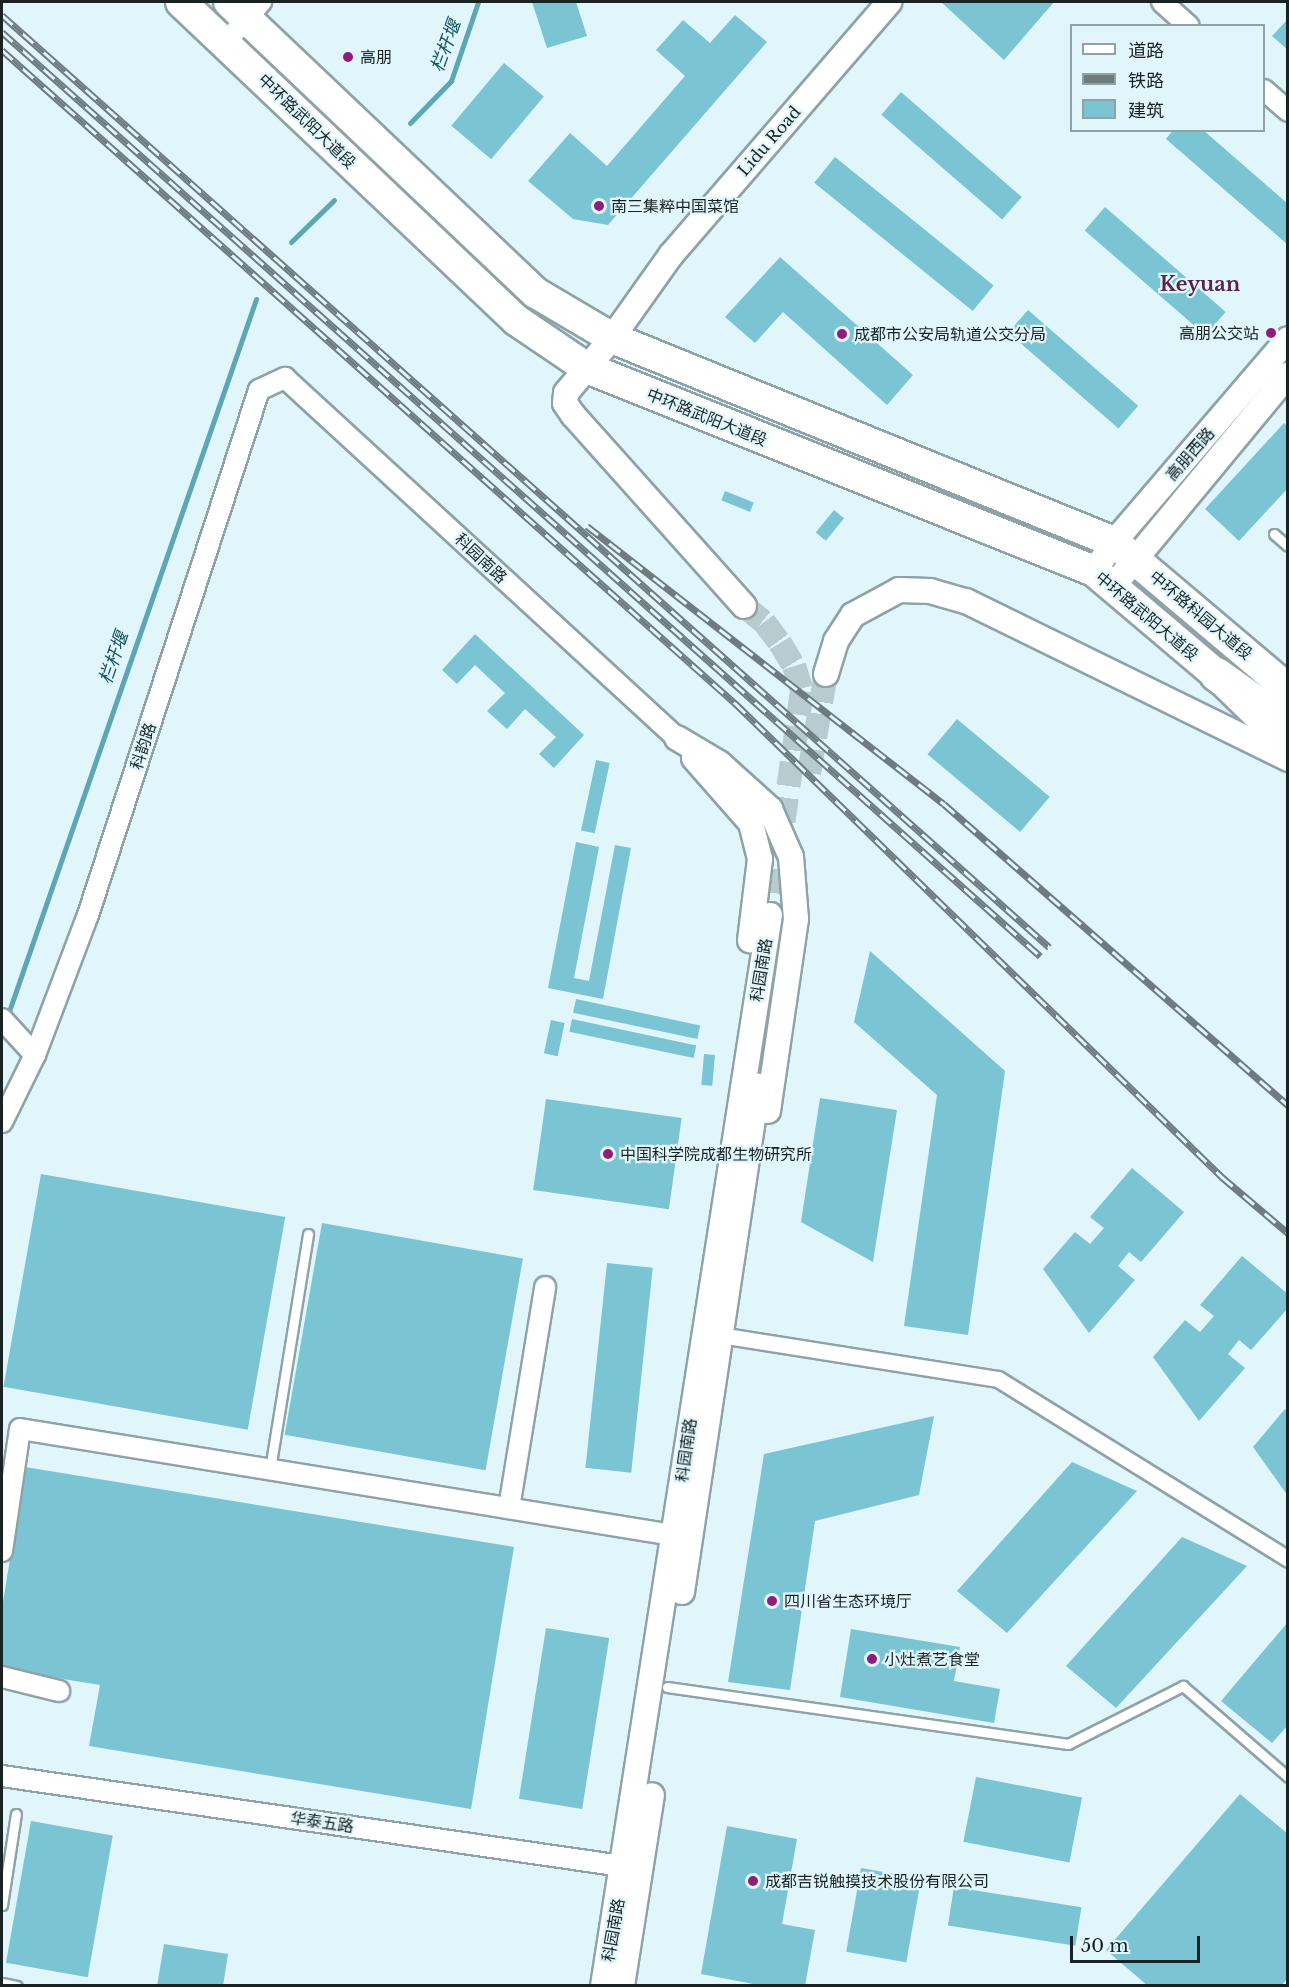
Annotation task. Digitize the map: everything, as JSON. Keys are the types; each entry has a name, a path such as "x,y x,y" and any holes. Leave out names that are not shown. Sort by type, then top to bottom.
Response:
{"highway":[{"path":"1216,674 1287,725"}],"main road":[{"name":"中环路武阳大道段","path":"181,2 516,320 587,369 1104,578 1216,674 1287,744"},
{"name":"中环路武阳大道段","path":"246,7 536,293 612,338 1124,550"},
{"name":"中环路科园大道段","path":"1124,550 1287,689"}],"street":[{"name":"Lidu Road","path":"744,606 565,403 566,393 612,338 671,255 889,2"},
{"path":"1162,2 1187,24"},
{"path":"225,43 246,7"},
{"path":"1265,92 1287,111"},
{"name":"高朋西路","path":"1104,578 1287,339"},
{"name":"高朋西路","path":"1124,550 1287,375"},
{"name":"科园南路","path":"285,378 676,738"},
{"name":"科韵路","path":"2,1122 35,1055 88,915 259,390 285,378"},
{"path":"826,674 836,641 853,615 899,590 930,591 976,606 1287,759"},
{"path":"676,738 719,763 770,809 791,856 777,915"},
{"path":"676,738 751,823 777,915"},
{"name":"科园南路","path":"622,1986 633,1867 674,1535 722,1263 777,915"},
{"path":"2,1019 23,1038 35,1055"},
{"name":"科园南路","path":"603,1986 633,1867 667,1687 720,1335 722,1263"},
{"path":"509,1508 545,1287"},
{"path":"720,1335 998,1379 1287,1559"},
{"path":"2,1551 20,1429 674,1535"},
{"path":"2,1677 59,1691"},
{"name":"华泰五路","path":"2,1776 633,1867"}],"lane":[{"path":"1274,534 1287,546"},
{"path":"270,1469 308,1234"},
{"path":"667,1687 1068,1744 1183,1686 1287,1777"},
{"path":"2,1905 16,1814"},
{"path":"2,1983 17,1986"}],"building":[{"path":"532,2 576,2 587,36 547,48"},
{"path":"941,2 1054,2 1004,60"},
{"path":"735,15 767,42 608,225 573,219 528,181 570,133 607,166 685,76 656,50 683,20 710,43"},
{"path":"1288,19 1288,50 1272,36"},
{"path":"504,63 544,96 491,159 451,126"},
{"path":"901,92 1022,197 1002,220 881,115"},
{"path":"1171,132 1205,132 1288,204 1288,245 1166,139"},
{"path":"835,157 994,285 973,311 814,183"},
{"path":"1105,207 1226,312 1205,335 1085,230"},
{"path":"780,257 913,375 887,405 783,312 755,343 725,317"},
{"path":"1028,310 1138,406 1119,428 1008,333"},
{"path":"1284,423 1288,427 1288,488 1239,541 1205,509"},
{"path":"725,491 754,503 750,512 721,500"},
{"path":"834,510 844,518 826,541 816,533"},
{"path":"475,634 584,735 554,768 539,754 556,737 525,709 507,729 487,711 505,693 475,665 457,684 442,670"},
{"path":"957,719 1050,797 1020,832 927,754"},
{"path":"596,760 610,763 595,833 581,830"},
{"path":"576,842 599,847 574,978 589,981 615,845 631,848 603,999 548,988"},
{"path":"870,951 1005,1071 968,1335 904,1326 937,1095 854,1022"},
{"path":"576,999 700,1025 697,1039 573,1013"},
{"path":"572,1019 696,1045 694,1058 569,1032"},
{"path":"551,1020 565,1023 558,1056 544,1053"},
{"path":"704,1054 715,1055 712,1086 701,1085"},
{"path":"820,1098 897,1110 873,1262 801,1222"},
{"name":"中国科学院成都生物研究所","path":"546,1099 682,1118 669,1209 533,1190"},
{"path":"1132,1168 1184,1212 1141,1262 1129,1252 1118,1266 1135,1280 1089,1333 1043,1269 1075,1232 1090,1244 1104,1228 1090,1217"},
{"path":"41,1174 285,1217 248,1430 3,1387"},
{"path":"322,1223 523,1258 486,1470 285,1435"},
{"path":"1242,1256 1288,1294 1288,1308 1251,1350 1239,1340 1228,1354 1245,1368 1199,1421 1153,1357 1185,1320 1200,1332 1214,1316 1200,1305"},
{"path":"607,1263 653,1268 631,1473 585,1468"},
{"path":"1285,1409 1288,1412 1288,1496 1253,1447"},
{"name":"四川省生态环境厅","path":"934,1416 919,1495 815,1521 790,1690 728,1682 764,1454"},
{"path":"1072,1462 1137,1491 1007,1633 957,1591"},
{"path":"25,1467 514,1547 471,1809 89,1746 100,1685 2,1669 2,1608"},
{"path":"1182,1537 1247,1566 1116,1708 1066,1666"},
{"path":"1288,1622 1288,1725 1272,1743 1221,1701"},
{"path":"546,1628 609,1638 582,1809 519,1799"},
{"path":"851,1629 960,1647 954,1681 1000,1689 994,1723 840,1697"},
{"path":"976,1777 1082,1798 1069,1862 963,1842"},
{"path":"1240,1794 1288,1834 1288,1978 1281,1986 1148,1986 1106,1950"},
{"path":"31,1821 113,1835 88,1977 6,1963"},
{"name":"成都吉锐触摸技术股份有限公司","path":"727,1826 797,1839 782,1924 815,1930 805,1986 764,1986 701,1974"},
{"path":"861,1868 921,1879 906,1962 846,1952"},
{"path":"954,1887 1081,1907 1075,1946 948,1926"},
{"path":"164,1944 228,1954 223,1986 157,1986"}],"waterway":[{"name":"栏杆堰","path":"410,123 451,81 478,2"},
{"name":"栏杆堰","path":"291,242 334,200"},
{"name":"栏杆堰","path":"7,1017 256,299"}],"tunnel":[{"path":"744,606 764,622 780,643 794,666 802,691 770,915"},
{"path":"809,773 826,674"}],"railway":[{"path":"2,15 1049,947"},
{"path":"2,32 1040,956"},
{"path":"2,50 735,703 1222,1177 1288,1233"},
{"path":"587,526 944,804 1288,1105"}],"place":[{"name":"高朋","path":"348,57"},
{"name":"南三集粹中国菜馆","path":"599,206"},
{"name":"高朋公交站","path":"1271,333"},
{"name":"成都市公安局轨道公交分局","path":"842,334"},
{"name":"中国科学院成都生物研究所","path":"608,1154"},
{"name":"四川省生态环境厅","path":"772,1601"},
{"name":"小灶煮艺食堂","path":"872,1659"},
{"name":"成都吉锐触摸技术股份有限公司","path":"753,1881"}],"district":[{"name":"Keyuan","path":"1200,284"}]}
